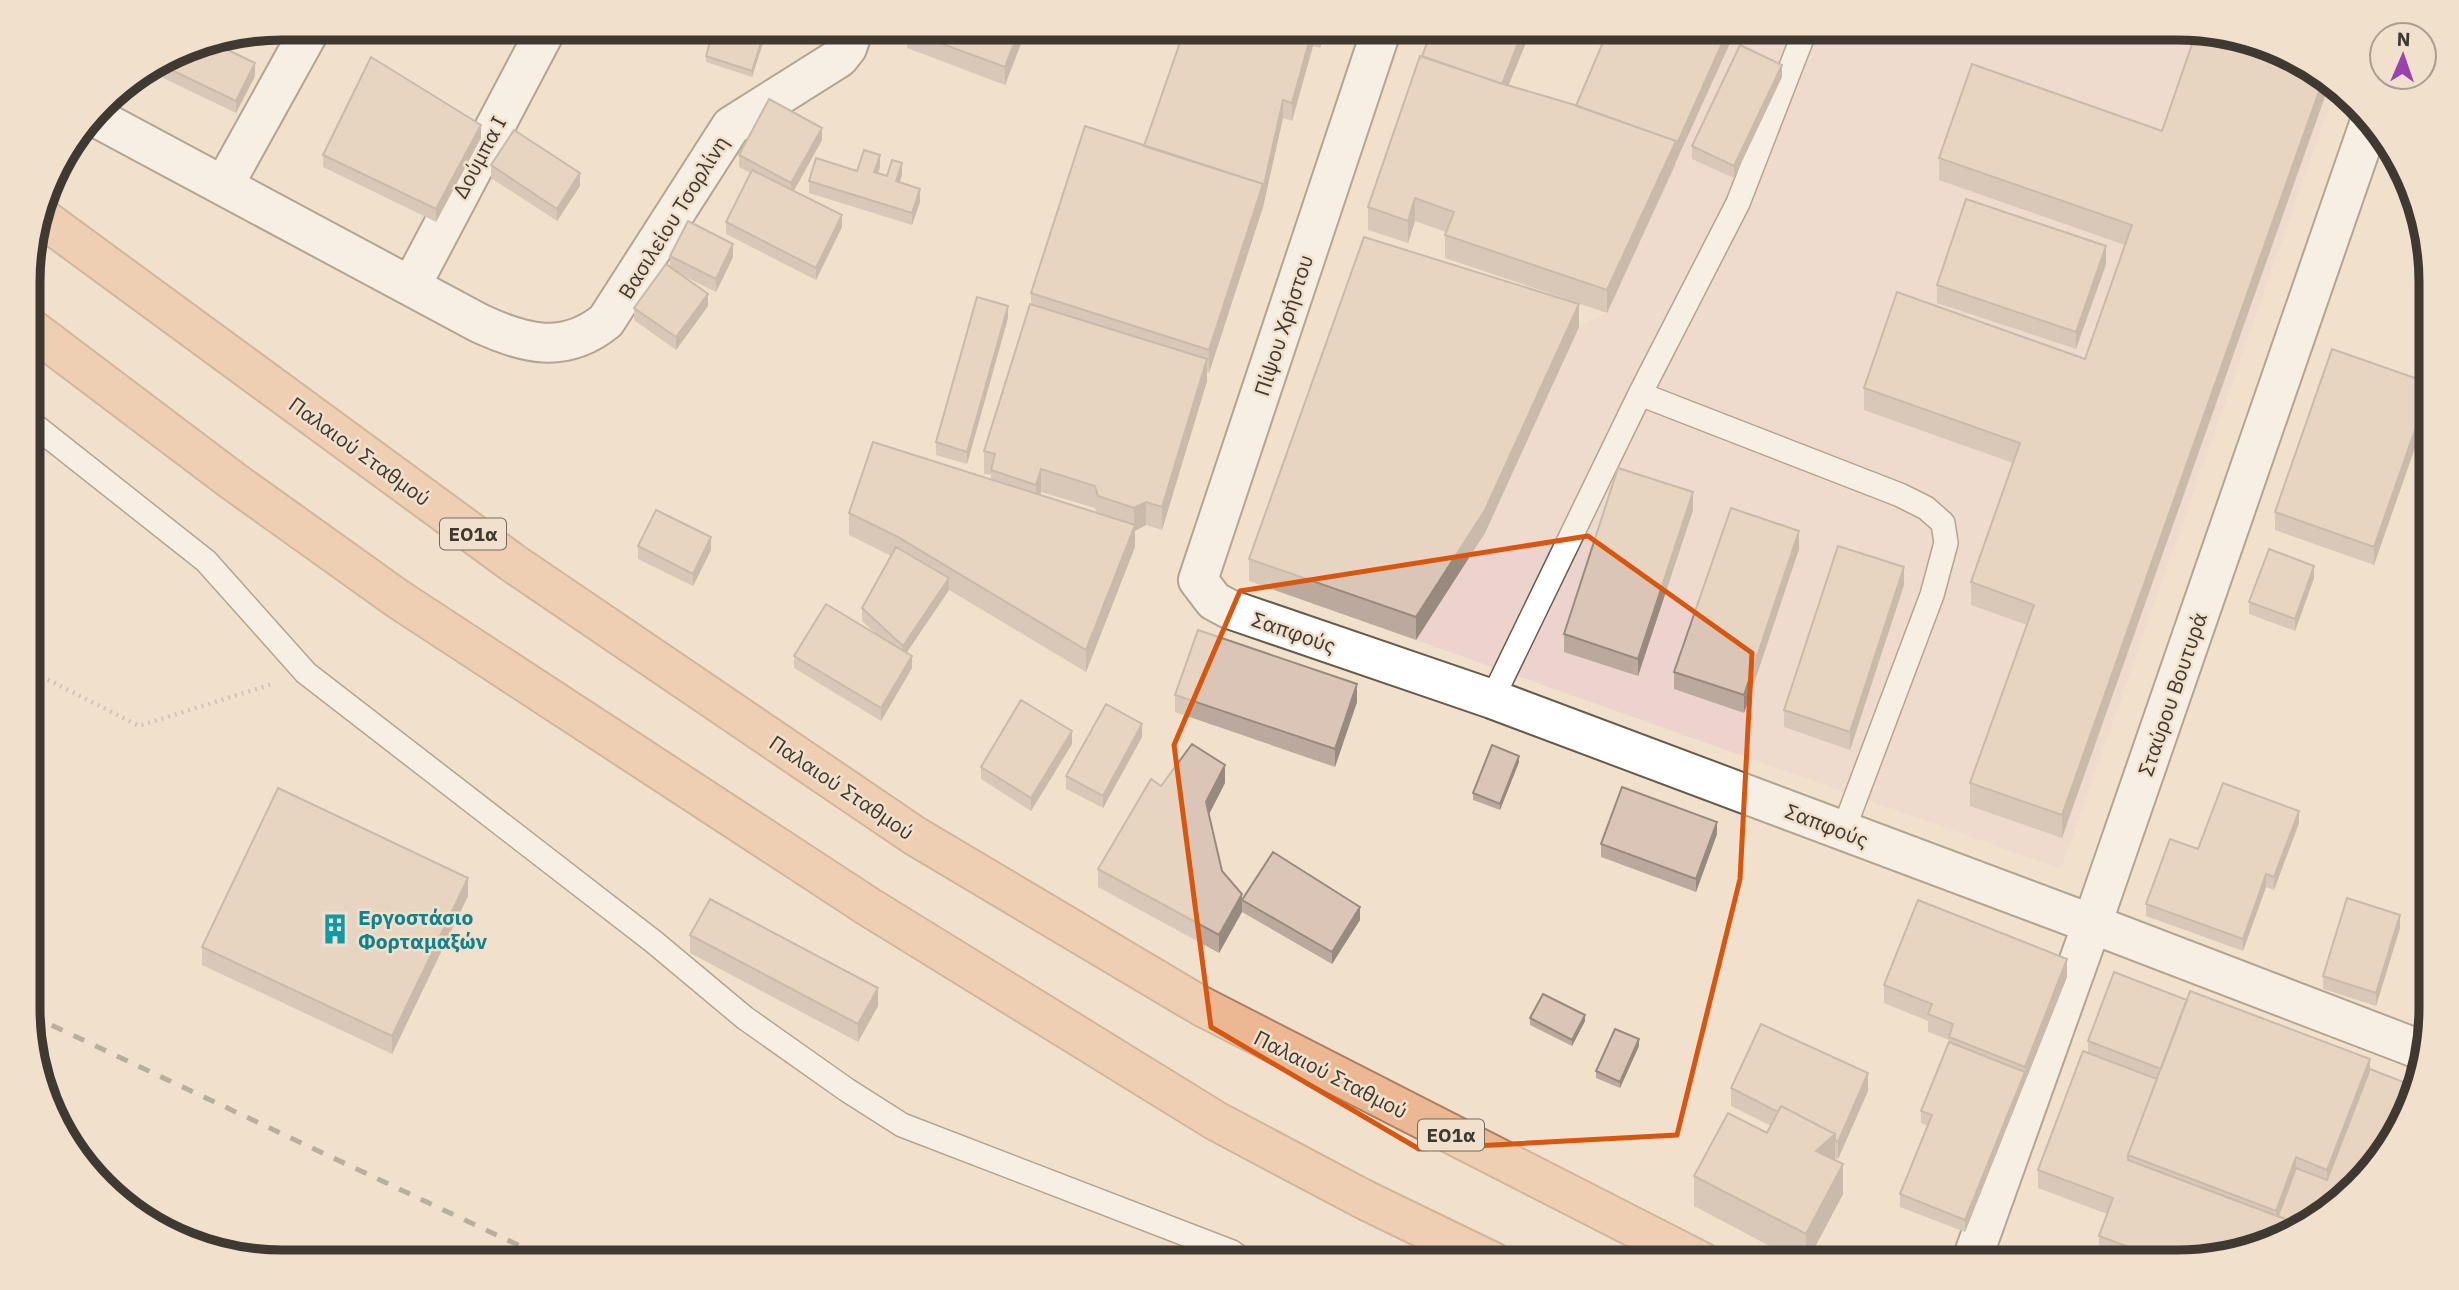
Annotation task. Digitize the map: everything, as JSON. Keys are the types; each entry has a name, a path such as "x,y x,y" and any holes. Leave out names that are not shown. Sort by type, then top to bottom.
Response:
{"highway":[{"name":"Παλαιού Σταθμού","path":"48,222 513,563 915,836 1201,1006 1677,1249"},
{"path":"41,336 233,481 398,599 869,907 1216,1121 1364,1200 1467,1249"}],"street":[{"path":"224,186 304,40"},
{"name":"Δούμπα Ι","path":"411,286 541,40"},
{"name":"Βασιλείου Τσορλίνη","path":"411,286 506,336 527,342 551,343 583,337 606,321 731,126 839,58 850,40"},
{"name":"Πίψου Χρήστου","path":"1229,610 1214,601 1198,580 1378,40"},
{"path":"102,121 411,286"},
{"name":"Σταύρου Βουτυρά","path":"1976,1249 2092,924 2367,133"},
{"name":"Σαπφούς","path":"1229,610 1492,699 2415,1048"}],"lane":[{"path":"1492,699 1640,394 1738,203 1801,40"},
{"path":"1640,394 1900,495 1926,508 1943,523 1946,543 1932,595 1843,831"},
{"path":"41,430 206,561 306,673 654,942 746,1018 847,1090 902,1125 1226,1250"}],"path":[{"path":"40,676 139,726 306,673"}],"highlighted area":[{"path":"1588,536 1752,653 1740,879 1677,1135 1419,1149 1211,1027 1174,745 1240,591"}],"shaded area":[{"path":"1732,40 2208,42 2255,53 2284,65 2332,97 2061,869 1416,640 1485,533 1579,327 1607,313"}],"building":[{"path":"711,40 762,40 752,71 706,56"},
{"path":"932,40 1015,40 1005,67"},
{"path":"1181,40 1310,40 1292,103 1283,100 1263,189 1263,184 1144,146"},
{"path":"1428,40 1519,40 1502,84 1422,56"},
{"path":"1604,40 1724,40 1676,146 1676,141 1576,106"},
{"path":"2193,41 2255,53 2284,65 2320,88 2062,815 1970,783 2034,605 1971,582 2020,443 1864,388 1897,292 2085,359 2132,225 1939,158 1972,64 2162,131"},
{"path":"1740,45 1782,65 1734,166 1692,146"},
{"path":"224,48 255,63 236,101 169,69 204,53"},
{"path":"1420,56 1575,105 1676,141 1607,290 1445,235 1454,212 1415,198 1408,221 1368,207"},
{"path":"371,57 481,125 436,209 323,155"},
{"path":"769,99 822,128 791,183 739,155"},
{"path":"1085,126 1263,184 1209,350 1031,293"},
{"path":"514,130 580,173 557,209 491,165"},
{"path":"864,150 880,155 874,172 887,176 892,160 902,163 896,181 920,189 912,213 809,181 816,158 857,171"},
{"path":"752,170 842,215 816,268 726,222"},
{"path":"1966,199 2106,246 2076,332 1937,285"},
{"path":"688,221 733,244 716,279 670,256"},
{"path":"1364,237 1579,304 1485,510 1416,617 1249,559"},
{"path":"666,264 708,294 676,337 634,308"},
{"path":"977,297 1008,306 967,452 936,442"},
{"path":"1030,304 1207,359 1162,507 1146,502 1134,508 1098,496 1095,486 1041,469 1036,485 991,470 995,454 984,451"},
{"path":"2332,349 2419,379 2419,419 2374,547 2275,512"},
{"path":"873,442 1135,525 1086,650 896,536 849,513"},
{"path":"1618,468 1693,492 1638,659 1564,634"},
{"path":"1731,508 1799,531 1744,695 1674,672"},
{"path":"656,510 711,537 693,574 638,546"},
{"path":"1838,546 1904,567 1850,732 1784,710"},
{"path":"896,547 949,578 903,646 862,608"},
{"path":"2269,549 2314,566 2295,619 2249,602"},
{"path":"826,604 912,656 881,708 794,656"},
{"path":"1198,630 1357,684 1335,749 1175,695"},
{"path":"1021,700 1072,731 1031,798 981,767"},
{"path":"1106,704 1142,724 1103,796 1066,776"},
{"path":"1192,744 1225,765 1206,802 1222,871 1242,894 1219,935 1098,869 1151,779 1161,786"},
{"path":"1492,745 1519,756 1500,804 1473,793"},
{"path":"2223,783 2299,811 2274,877 2266,874 2243,939 2146,904 2170,839 2198,849"},
{"path":"1622,787 1717,822 1696,879 1601,844"},
{"name":"Εργοστάσιο Φορταμαξών","path":"278,788 468,878 392,1036 202,947"},
{"path":"1273,852 1360,907 1332,952 1242,900"},
{"path":"2347,898 2400,915 2376,993 2323,976"},
{"path":"710,899 878,988 858,1024 690,935"},
{"path":"1918,900 2067,959 2025,1067 1949,1037 1953,1024 1928,1014 1932,1004 1884,985"},
{"path":"2114,972 2187,1000 2161,1069 2088,1041"},
{"path":"2190,991 2370,1059 2327,1170 2296,1157 2276,1211 2128,1155"},
{"path":"1543,994 1585,1015 1572,1040 1530,1018"},
{"path":"1761,1024 1868,1073 1838,1142 1835,1140 1835,1134 1781,1106 1778,1112 1731,1088"},
{"path":"1615,1029 1639,1039 1620,1082 1596,1071"},
{"path":"1949,1042 2025,1072 1965,1220 1900,1194 1932,1115 1921,1111"},
{"path":"2083,1051 2157,1079 2128,1160 2291,1221 2255,1237 2224,1245 2193,1249 2134,1249 2099,1236 2113,1198 2038,1170"},
{"path":"2370,1069 2406,1083 2394,1115 2359,1167 2336,1190 2311,1209 2291,1221 2278,1216 2296,1168 2327,1180"},
{"path":"1781,1106 1835,1134 1816,1151 1843,1164 1806,1234 1694,1176 1728,1113 1767,1133"}],"railway":[{"path":"41,1020 528,1250"}],"place":[{"name":"Εργοστάσιο Φορταμαξών","path":"335,929"}]}
